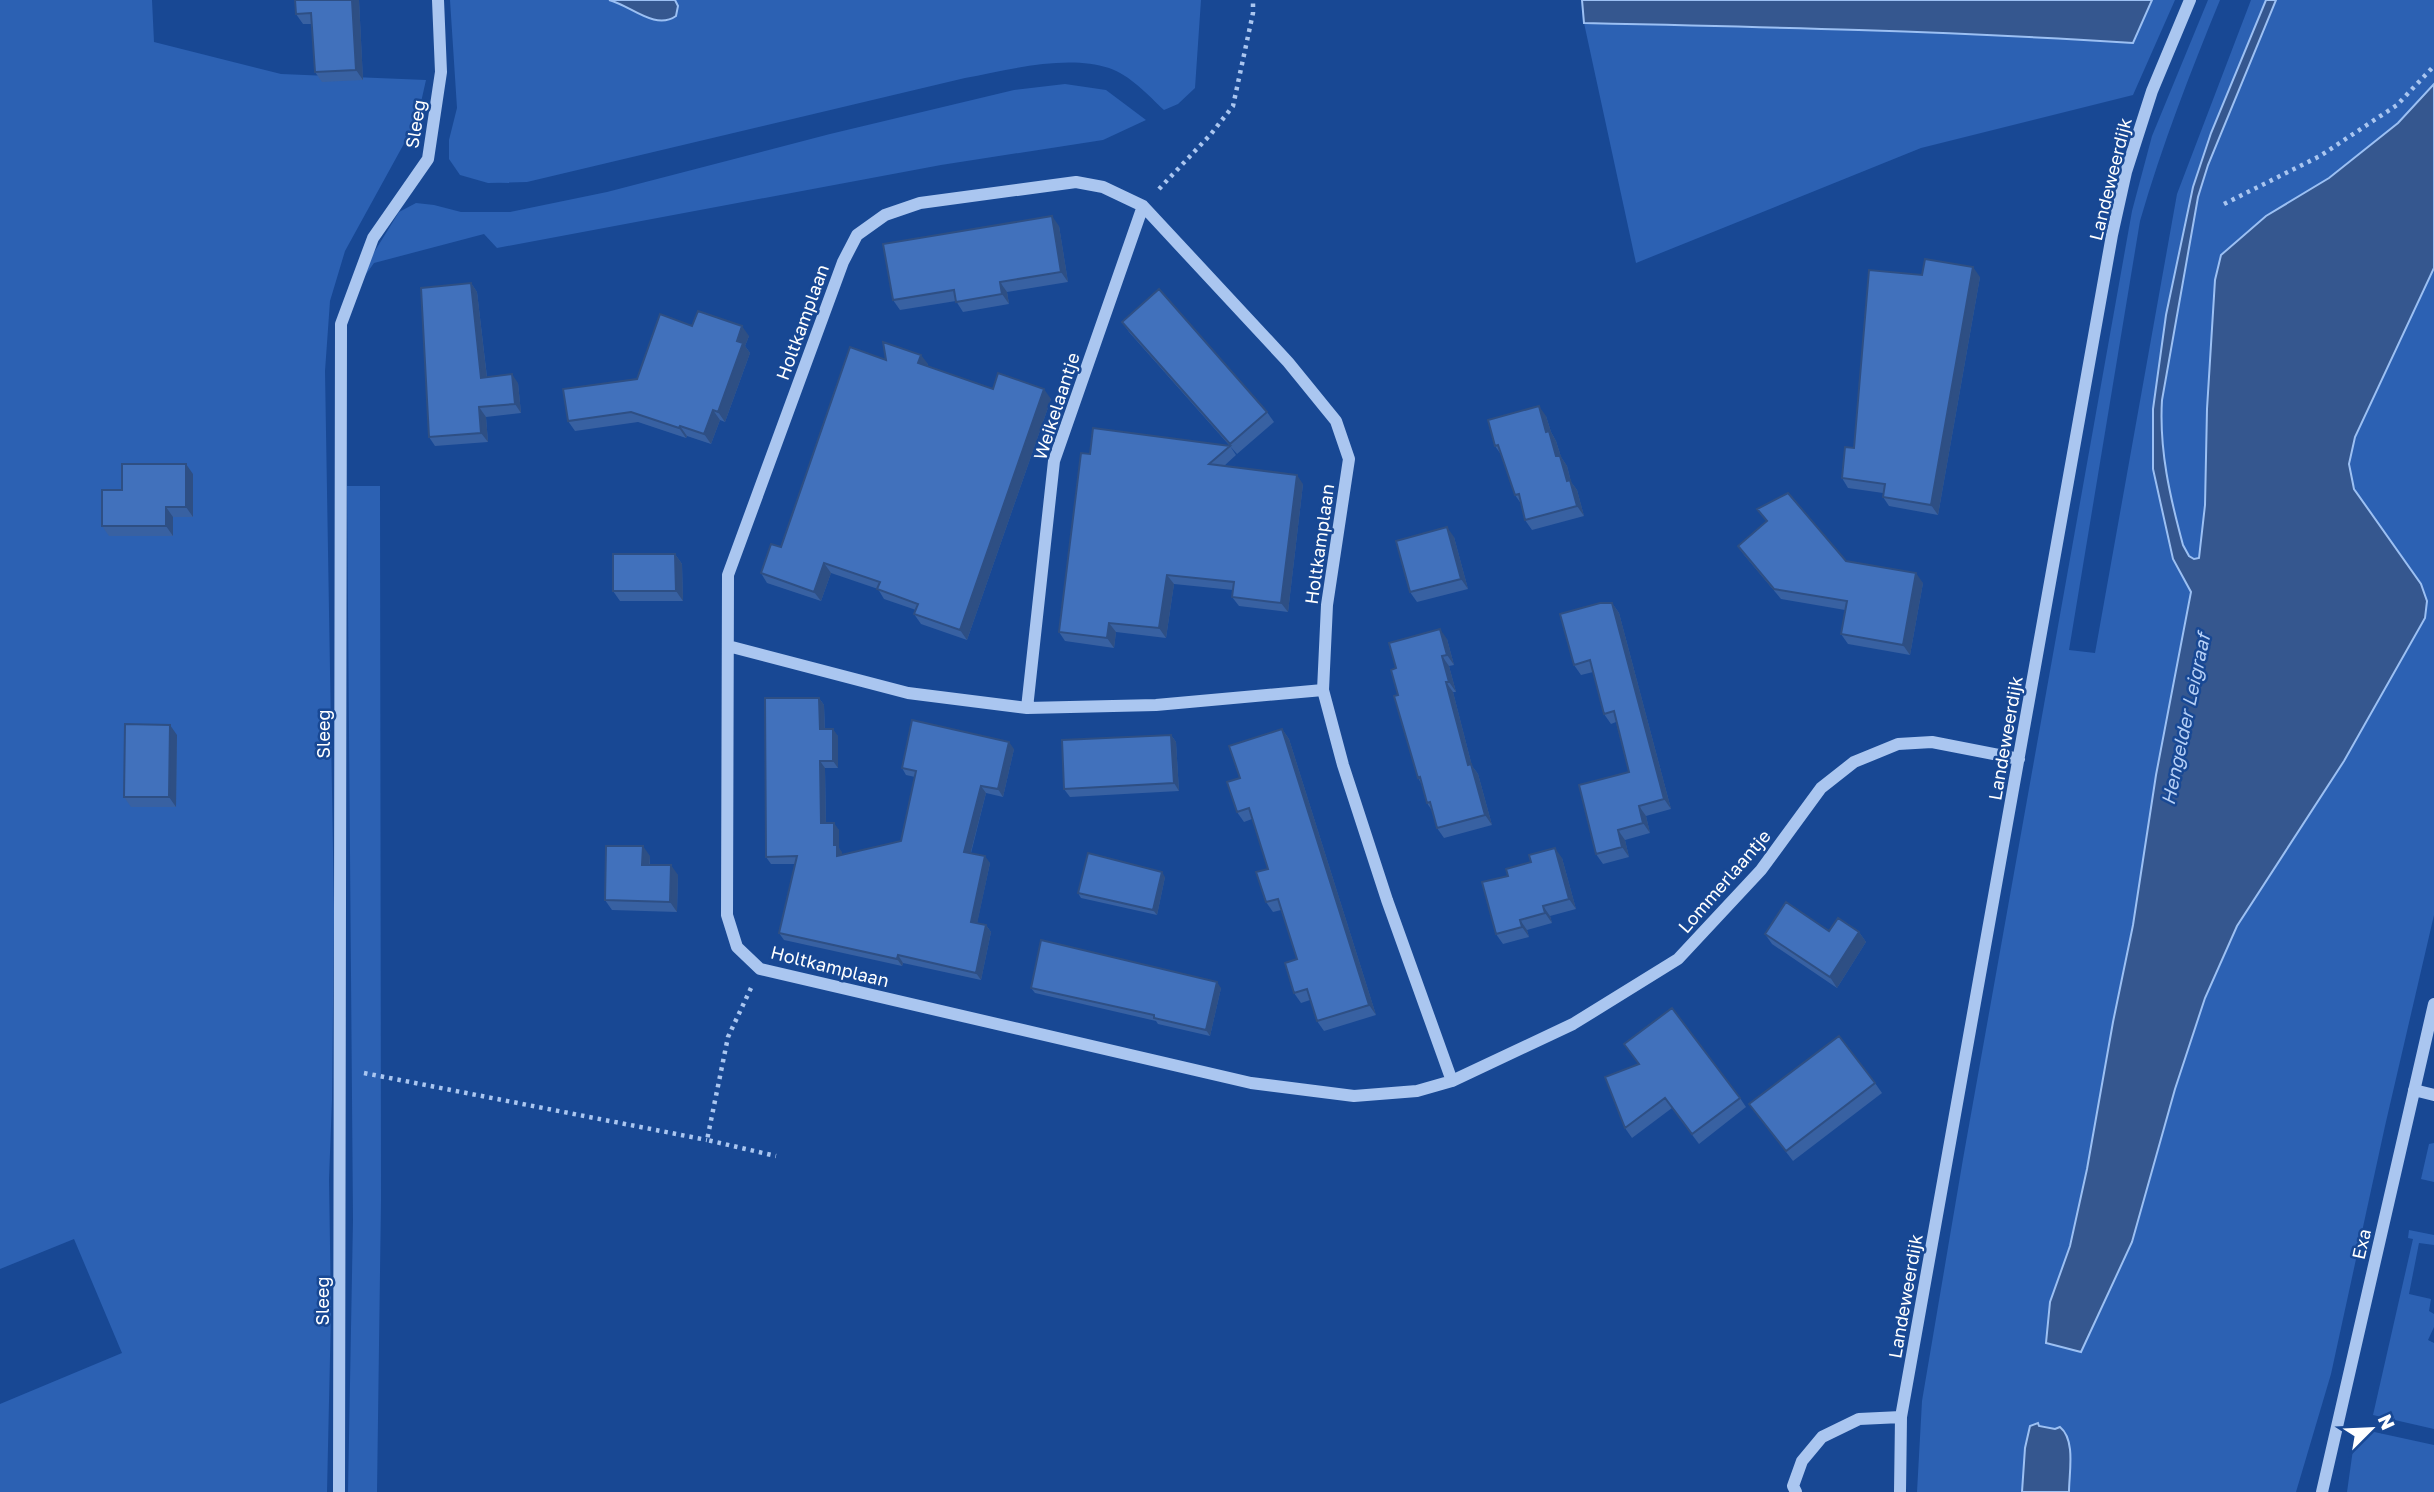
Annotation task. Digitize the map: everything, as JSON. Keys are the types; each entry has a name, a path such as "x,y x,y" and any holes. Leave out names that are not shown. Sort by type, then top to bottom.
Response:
{"street":[{"name":"Sleeg","path":"340,1492 341,324 373,238 428,159 441,72 438,0"},
{"name":"Landeweerdijk","path":"1900,1492 1901,1417 2112,235 2126,172 2152,91 2190,0"},
{"name":"Holtkamplaan","path":"1076,182 1103,187 1143,206 1289,362 1336,421 1349,459 1327,605 1323,690 1343,765 1387,900 1452,1081 1417,1091 1354,1096 1251,1083 760,969 737,947 727,915 728,575 819,325 843,262 857,235 885,215 920,203 1076,182"},
{"name":"Weikelaantje","path":"1027,708 1054,461 1143,206"},
{"path":"728,646 908,693 1027,708 1156,705 1323,690"},
{"name":"Lommerlaantje","path":"1452,1081 1573,1024 1678,960 1761,870 1821,788 1854,762 1898,744 1932,742 2019,759"},
{"name":"Exa","path":"2322,1492 2434,1004"},
{"path":"2414,1090 2434,1094"},
{"path":"1796,1492 1793,1486 1802,1461 1822,1437 1860,1419 1901,1417"}],"path":[{"path":"1143,206 1211,134 1233,106 1253,13 1253,0"},
{"path":"2224,204 2320,156 2397,105 2434,66"},
{"path":"707,1140 728,1037 760,969"},
{"path":"340,1069 707,1140 776,1156"}],"shaded area":[{"path":"0,0 152,0 154,42 281,74 426,80 417,120 345,251 330,301 325,371 334,911 327,1492 0,1492 0,1404 122,1353 74,1239 0,1269"},
{"path":"450,0 609,0 658,21 678,6 675,0 1201,0 1195,88 1178,104 1164,110 1131,80 1109,68 1074,63 1037,65 965,78 527,182 488,183 460,175 449,159 449,140 457,108"},
{"path":"2152,0 2175,0 2133,95 1921,148 1636,263 1584,23 1927,32 2133,43"},
{"path":"2208,0 2220,0 2177,109 2140,221 2069,650 2095,653 2177,194 2251,0 2266,0 2211,133 2153,409 2173,559 2191,592 2087,1169 2070,1246 2050,1302 2046,1342 2081,1352 2205,998 2237,926 2344,761 2366,508 2352,481 2352,448 2434,268 2434,915 2331,1374 2296,1492 2069,1492 2069,1443 2061,1427 2055,1430 2030,1426 2025,1448 2022,1492 1917,1492 1922,1401 2132,211 2152,136"},
{"path":"2276,0 2434,0 2434,84 2398,123 2329,178 2266,216 2221,255 2215,281 2202,549 2199,558 2194,559 2183,545 2170,491 2162,437 2162,400 2198,197 2208,165"},
{"path":"1065,84 1106,90 1146,120 1103,140 941,165 497,248 484,234 374,263 364,277 373,254 399,212 416,203 461,212 510,212 607,192 1014,90"},
{"path":"347,486 380,486 381,1199 377,1492 348,1492 353,1220"},
{"path":"2434,1143 2434,1182 2421,1179 2429,1144"},
{"path":"2409,1230 2434,1235 2434,1245 2419,1243 2409,1294 2431,1299 2429,1311 2434,1314 2434,1327 2428,1340 2434,1343 2434,1429 2373,1415 2413,1239 2408,1238"},
{"path":"2356,1428 2434,1445 2434,1492 2347,1492"}],"water":[{"path":"609,0 675,0 678,6 676,16 660,21 642,16"},
{"path":"1582,0 2152,0 2133,43 1927,32 1584,23"},
{"name":"Hengelder Leigraaf","path":"2266,0 2276,0 2208,165 2198,197 2162,400 2164,455 2178,527 2189,556 2199,558 2205,505 2207,409 2215,280 2221,255 2266,216 2329,178 2398,123 2434,84 2434,268 2355,437 2349,464 2354,489 2421,584 2427,601 2425,618 2344,761 2237,926 2205,998 2175,1089 2132,1242 2081,1352 2046,1343 2050,1302 2070,1246 2087,1169 2191,592 2173,559 2153,469 2153,409 2166,315 2193,187 2211,133"},
{"path":"2038,1423 2039,1426 2055,1429 2060,1427 2065,1433 2070,1448 2069,1492 2022,1492 2025,1448 2030,1426"}],"building":[{"path":"295,0 352,0 356,70 315,72 311,13 296,14"},
{"path":"1052,216 1061,272 1000,282 1002,294 956,302 954,290 893,300 883,244"},
{"path":"1925,259 1973,267 1931,505 1883,497 1885,484 1842,478 1845,447 1854,448 1869,270 1922,275"},
{"path":"471,283 481,378 512,374 515,404 479,407 481,433 429,437 421,288"},
{"path":"1159,289 1267,412 1230,444 1122,322"},
{"path":"698,311 742,326 737,341 743,343 718,412 713,410 704,434 631,412 568,421 563,389 637,379 660,314 692,326"},
{"path":"883,342 921,355 918,363 993,389 998,373 1044,389 960,630 914,614 918,604 877,589 880,582 824,563 814,592 761,573 771,544 781,547 850,347 886,360"},
{"path":"1539,406 1556,456 1560,456 1567,481 1570,480 1577,506 1525,520 1519,494 1515,495 1498,445 1495,446 1488,420"},
{"path":"1093,428 1230,446 1209,464 1297,475 1281,603 1232,597 1234,582 1167,575 1159,628 1109,623 1107,638 1059,632 1081,453 1090,454"},
{"path":"122,464 186,464 186,507 166,507 166,526 102,526 102,490 122,490"},
{"path":"1788,493 1846,561 1916,573 1903,645 1841,634 1847,601 1774,589 1738,546 1767,521 1757,509"},
{"path":"1447,527 1461,579 1410,592 1396,541"},
{"path":"613,554 675,554 676,591 613,591"},
{"path":"1600,603 1612,603 1664,799 1639,806 1643,823 1618,830 1622,847 1596,854 1579,785 1629,772 1614,711 1604,714 1590,660 1574,665 1560,614"},
{"path":"1440,629 1447,655 1442,656 1449,682 1446,682 1468,765 1471,764 1485,815 1437,828 1430,802 1427,803 1420,777 1418,778 1394,696 1398,695 1391,670 1396,668 1389,643"},
{"path":"765,698 819,698 820,729 833,729 833,761 820,761 821,823 834,823 837,856 901,841 916,771 902,768 912,720 1009,742 998,789 981,786 964,852 985,856 971,922 986,925 976,973 898,955 897,959 779,933 797,856 766,857"},
{"path":"125,724 170,725 169,797 124,797"},
{"path":"1282,729 1369,1005 1317,1021 1307,989 1294,993 1285,963 1297,959 1278,899 1266,902 1256,872 1268,869 1249,808 1237,812 1227,782 1240,778 1229,746"},
{"path":"1171,735 1174,783 1064,789 1062,740"},
{"path":"606,846 643,846 642,865 671,865 670,902 605,900"},
{"path":"1555,848 1569,899 1543,906 1545,913 1520,920 1522,927 1496,934 1482,882 1508,876 1506,869 1531,862 1529,855"},
{"path":"1088,853 1162,872 1153,910 1078,893"},
{"path":"1786,902 1829,931 1838,918 1859,932 1830,977 1765,934"},
{"path":"1041,940 1217,982 1206,1030 1154,1018 1154,1015 1031,988"},
{"path":"1672,1008 1740,1098 1692,1134 1665,1098 1625,1128 1605,1077 1639,1064 1624,1044"},
{"path":"1839,1036 1875,1083 1786,1151 1749,1104"}]}
